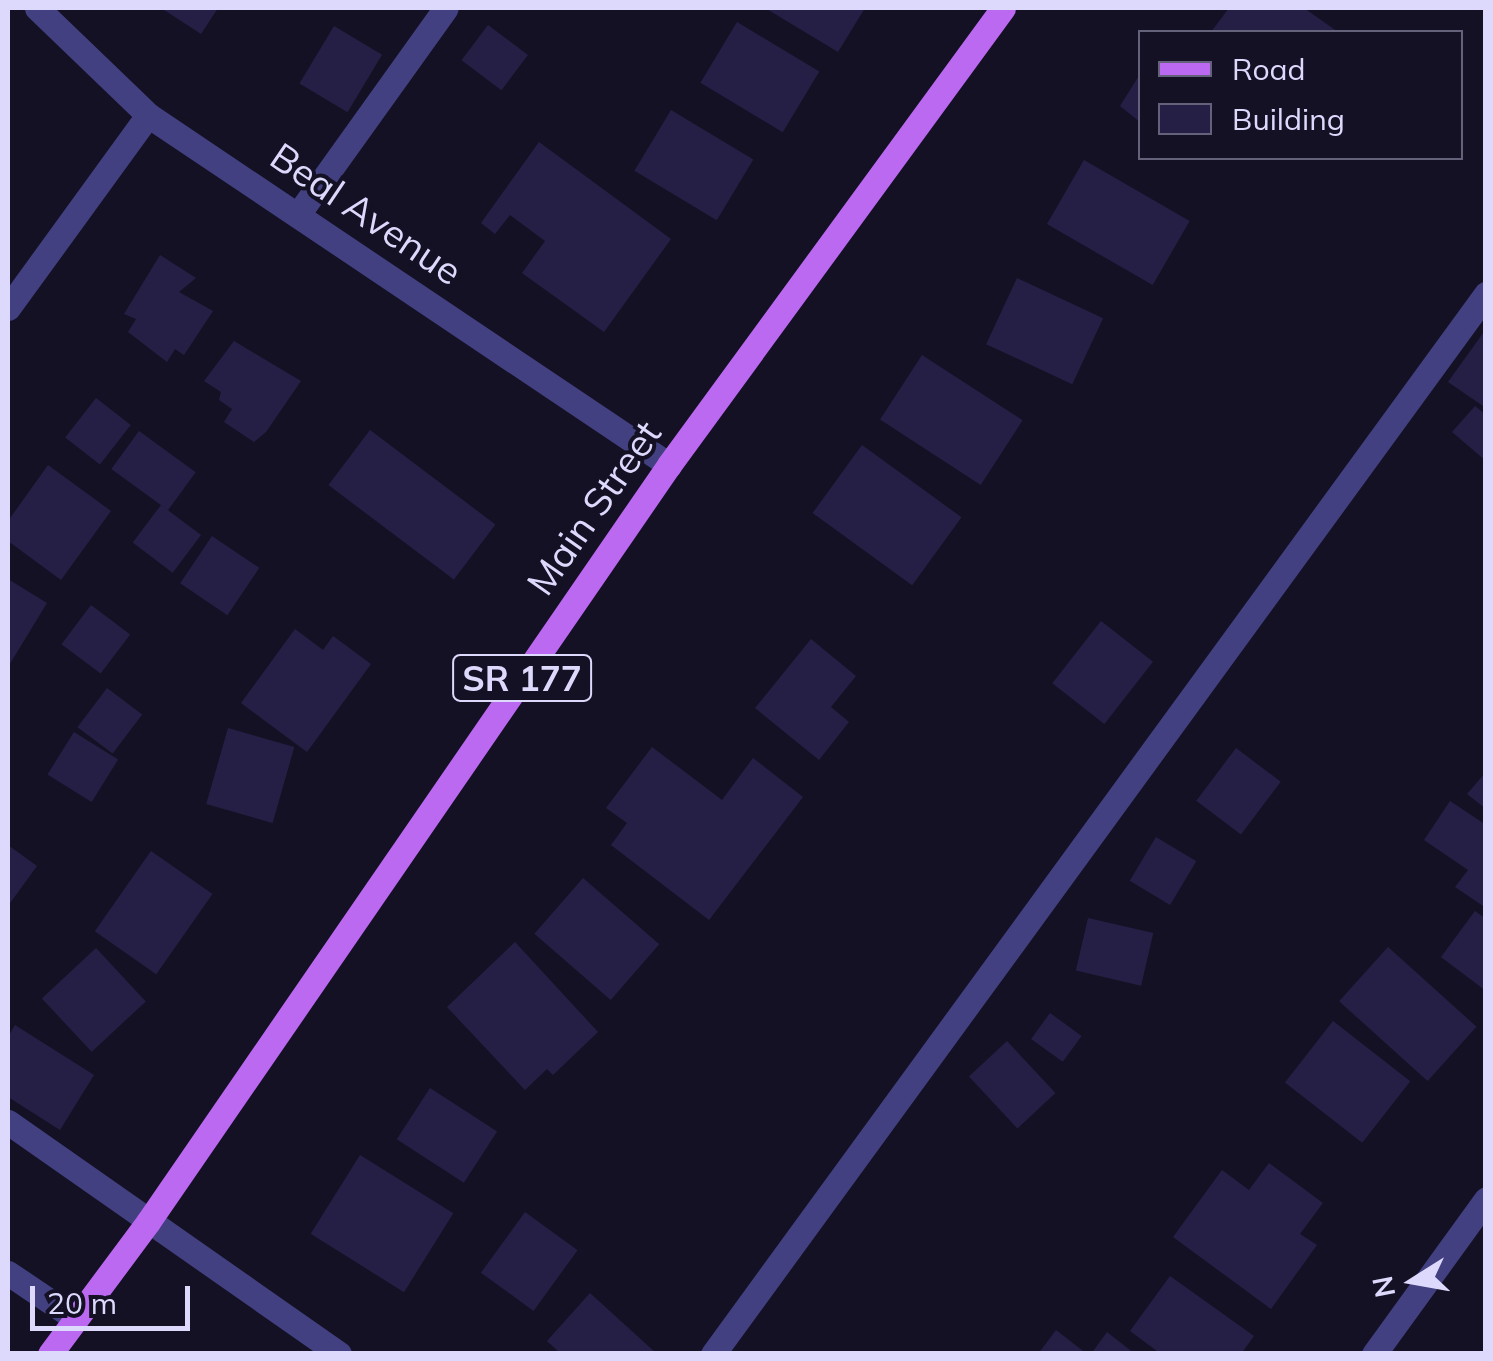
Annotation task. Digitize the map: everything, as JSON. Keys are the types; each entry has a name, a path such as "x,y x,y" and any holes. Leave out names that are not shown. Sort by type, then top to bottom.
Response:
{"main road":[{"name":"Main Street","path":"50,1354 148,1222 669,465 1003,8"}],"street":[{"name":"Beal Avenue","path":"37,8 148,115 669,465"},
{"path":"299,213 446,8"},
{"path":"8,308 148,115"},
{"path":"713,1354 1486,294"},
{"path":"9,1125 339,1354"},
{"path":"1374,1354 1486,1199"},
{"path":"8,1273 76,1318"}],"building":[{"path":"161,8 218,8 201,34"},
{"path":"765,8 865,8 838,52"},
{"path":"1229,8 1304,8 1335,30 1212,30"},
{"path":"737,22 819,71 783,132 700,83"},
{"path":"488,25 528,55 501,90 462,60"},
{"path":"334,26 382,55 347,112 299,83"},
{"path":"1138,77 1138,120 1120,106"},
{"path":"671,110 753,159 717,220 634,171"},
{"path":"539,142 671,239 604,332 522,273 545,241 510,215 495,234 481,223"},
{"path":"1084,160 1190,221 1153,285 1047,224"},
{"path":"160,255 196,278 179,292 213,311 184,355 175,349 167,362 128,332 136,319 124,314"},
{"path":"1017,278 1103,318 1072,384 986,344"},
{"path":"1486,329 1486,408 1448,382"},
{"path":"234,341 301,381 266,432 254,442 224,422 232,409 219,400 221,392 204,381"},
{"path":"922,355 1023,420 981,485 880,420"},
{"path":"96,398 131,425 100,464 65,437"},
{"path":"1475,406 1486,415 1486,461 1452,432"},
{"path":"370,430 495,524 454,580 328,485"},
{"path":"139,431 196,472 168,510 111,469"},
{"path":"862,445 962,517 912,585 813,513"},
{"path":"48,465 111,511 61,580 8,541 8,521"},
{"path":"161,505 201,535 173,573 133,543"},
{"path":"212,536 259,568 227,615 180,583"},
{"path":"8,579 47,603 8,667"},
{"path":"91,605 130,634 101,674 62,644"},
{"path":"1101,621 1153,662 1104,724 1052,683"},
{"path":"295,629 323,650 333,636 371,664 307,752 241,703"},
{"path":"811,639 856,676 831,707 849,722 819,760 755,708"},
{"path":"107,688 142,714 113,754 78,727"},
{"path":"228,728 294,747 273,823 206,804"},
{"path":"74,732 118,760 92,802 48,774"},
{"path":"652,747 722,800 753,758 803,797 709,920 611,845 627,823 606,808"},
{"path":"1236,748 1281,782 1241,834 1196,801"},
{"path":"1486,772 1486,809 1467,794"},
{"path":"1450,801 1486,825 1486,908 1455,887 1468,870 1424,840"},
{"path":"1156,837 1196,861 1170,905 1130,881"},
{"path":"8,845 37,866 8,906"},
{"path":"151,851 212,894 156,974 95,931"},
{"path":"583,878 659,944 611,1000 534,934"},
{"path":"1475,911 1486,919 1486,991 1441,957"},
{"path":"1088,918 1153,933 1141,986 1076,971"},
{"path":"515,942 598,1032 553,1075 547,1069 525,1090 447,1007"},
{"path":"1388,947 1476,1027 1428,1081 1339,1001"},
{"path":"96,948 146,1001 92,1052 42,998"},
{"path":"1050,1013 1082,1036 1063,1062 1031,1039"},
{"path":"1333,1021 1410,1081 1362,1143 1285,1082"},
{"path":"15,1025 94,1075 60,1130 8,1097 8,1037"},
{"path":"1007,1041 1055,1093 1017,1128 969,1076"},
{"path":"430,1088 497,1132 464,1183 397,1139"},
{"path":"360,1155 453,1213 404,1292 311,1234"},
{"path":"1269,1163 1323,1203 1300,1234 1317,1245 1271,1309 1173,1237 1222,1170 1249,1190"},
{"path":"525,1212 578,1250 534,1311 481,1273"},
{"path":"1170,1276 1254,1336 1241,1354 1161,1354 1130,1331"},
{"path":"590,1293 657,1354 561,1354 547,1341"},
{"path":"1056,1330 1087,1354 1038,1354"},
{"path":"1107,1332 1135,1354 1091,1354"}]}
